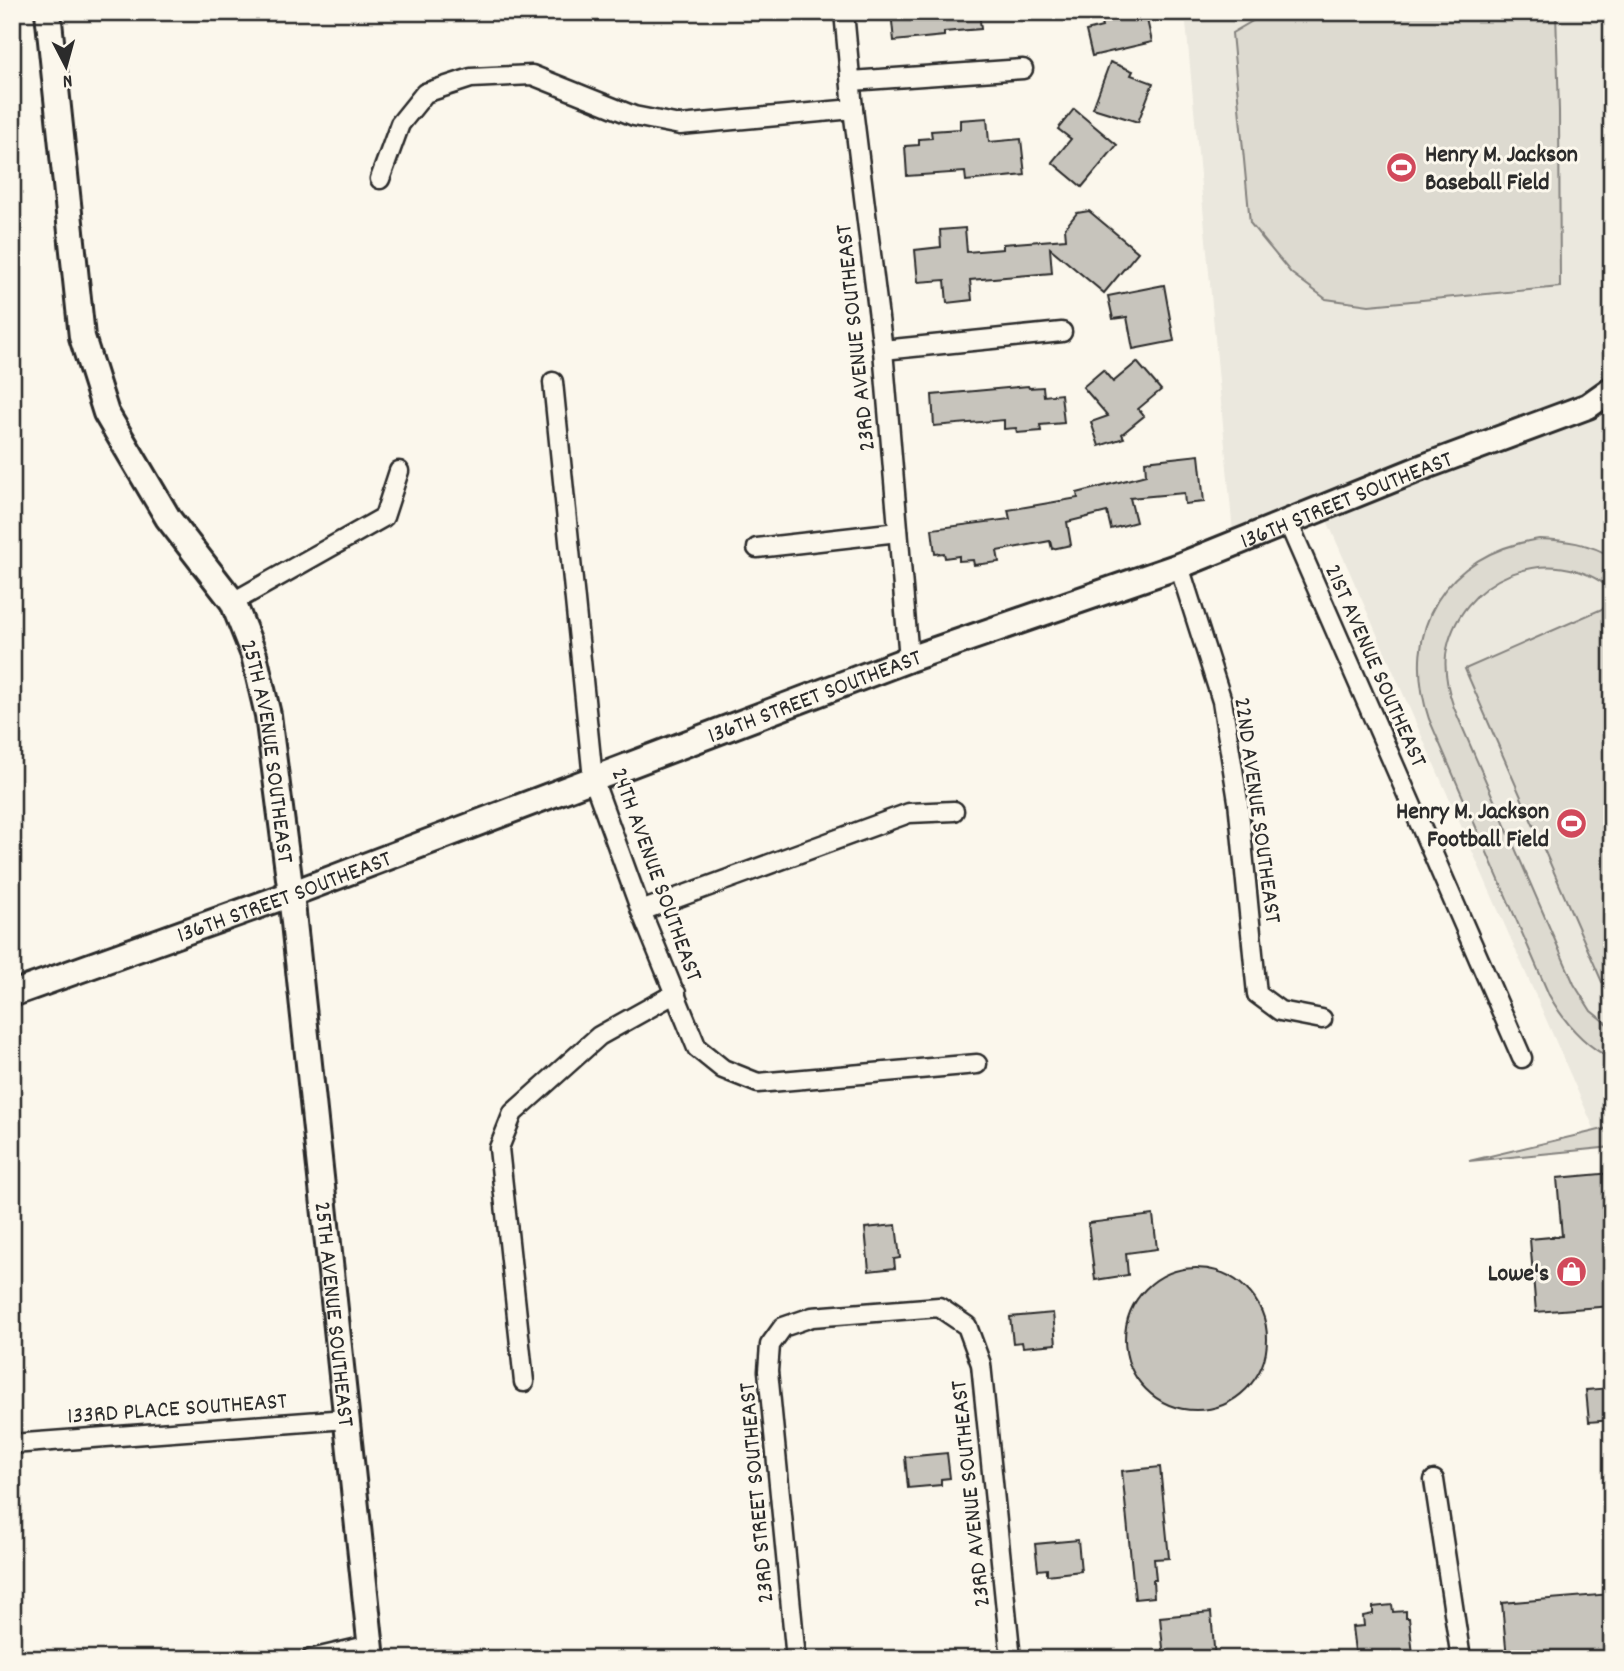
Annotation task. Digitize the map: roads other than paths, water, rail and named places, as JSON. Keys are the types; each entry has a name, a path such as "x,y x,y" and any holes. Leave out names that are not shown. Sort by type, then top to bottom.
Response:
{"street":[{"name":"25TH AVENUE SOUTHEAST","path":"48,12 82,337 106,413 168,518 233,602 254,655 268,715 290,894 371,1652"},
{"name":"23RD AVENUE SOUTHEAST","path":"844,12 853,109 883,350 909,659"},
{"path":"850,81 1023,69"},
{"path":"380,178 400,124 425,93 471,78 532,75 634,116 680,125 853,109"},
{"path":"883,350 1062,332"},
{"name":"24TH AVENUE SOUTHEAST","path":"554,382 593,779 641,911 697,1048 723,1069 758,1083 978,1064"},
{"name":"136TH STREET SOUTHEAST","path":"12,994 290,894 909,659 1179,566 1426,466 1588,406 1612,389"},
{"path":"233,602 384,517 399,471"},
{"name":"21ST AVENUE SOUTHEAST","path":"1288,522 1522,1058"},
{"path":"757,548 898,532"},
{"name":"22ND AVENUE SOUTHEAST","path":"1179,566 1222,701 1238,801 1257,994 1280,1011 1322,1020"},
{"path":"641,911 909,813 954,811"},
{"path":"524,1382 499,1148 513,1112 599,1036 676,993"},
{"name":"23RD AVENUE SOUTHEAST","path":"783,1327 812,1317 939,1307 967,1326 981,1364 1011,1659"},
{"name":"23RD STREET SOUTHEAST","path":"783,1327 770,1345 768,1371 796,1659"},
{"name":"133RD PLACE SOUTHEAST","path":"12,1444 346,1419"},
{"path":"1434,1480 1461,1659"},
{"path":"311,1659 371,1652"}],"place":[{"name":"Henry M. Jackson Baseball Field","path":"1402,167"},
{"name":"Henry M. Jackson Football Field","path":"1572,824"},
{"name":"Lowe's","path":"1572,1272"}]}
